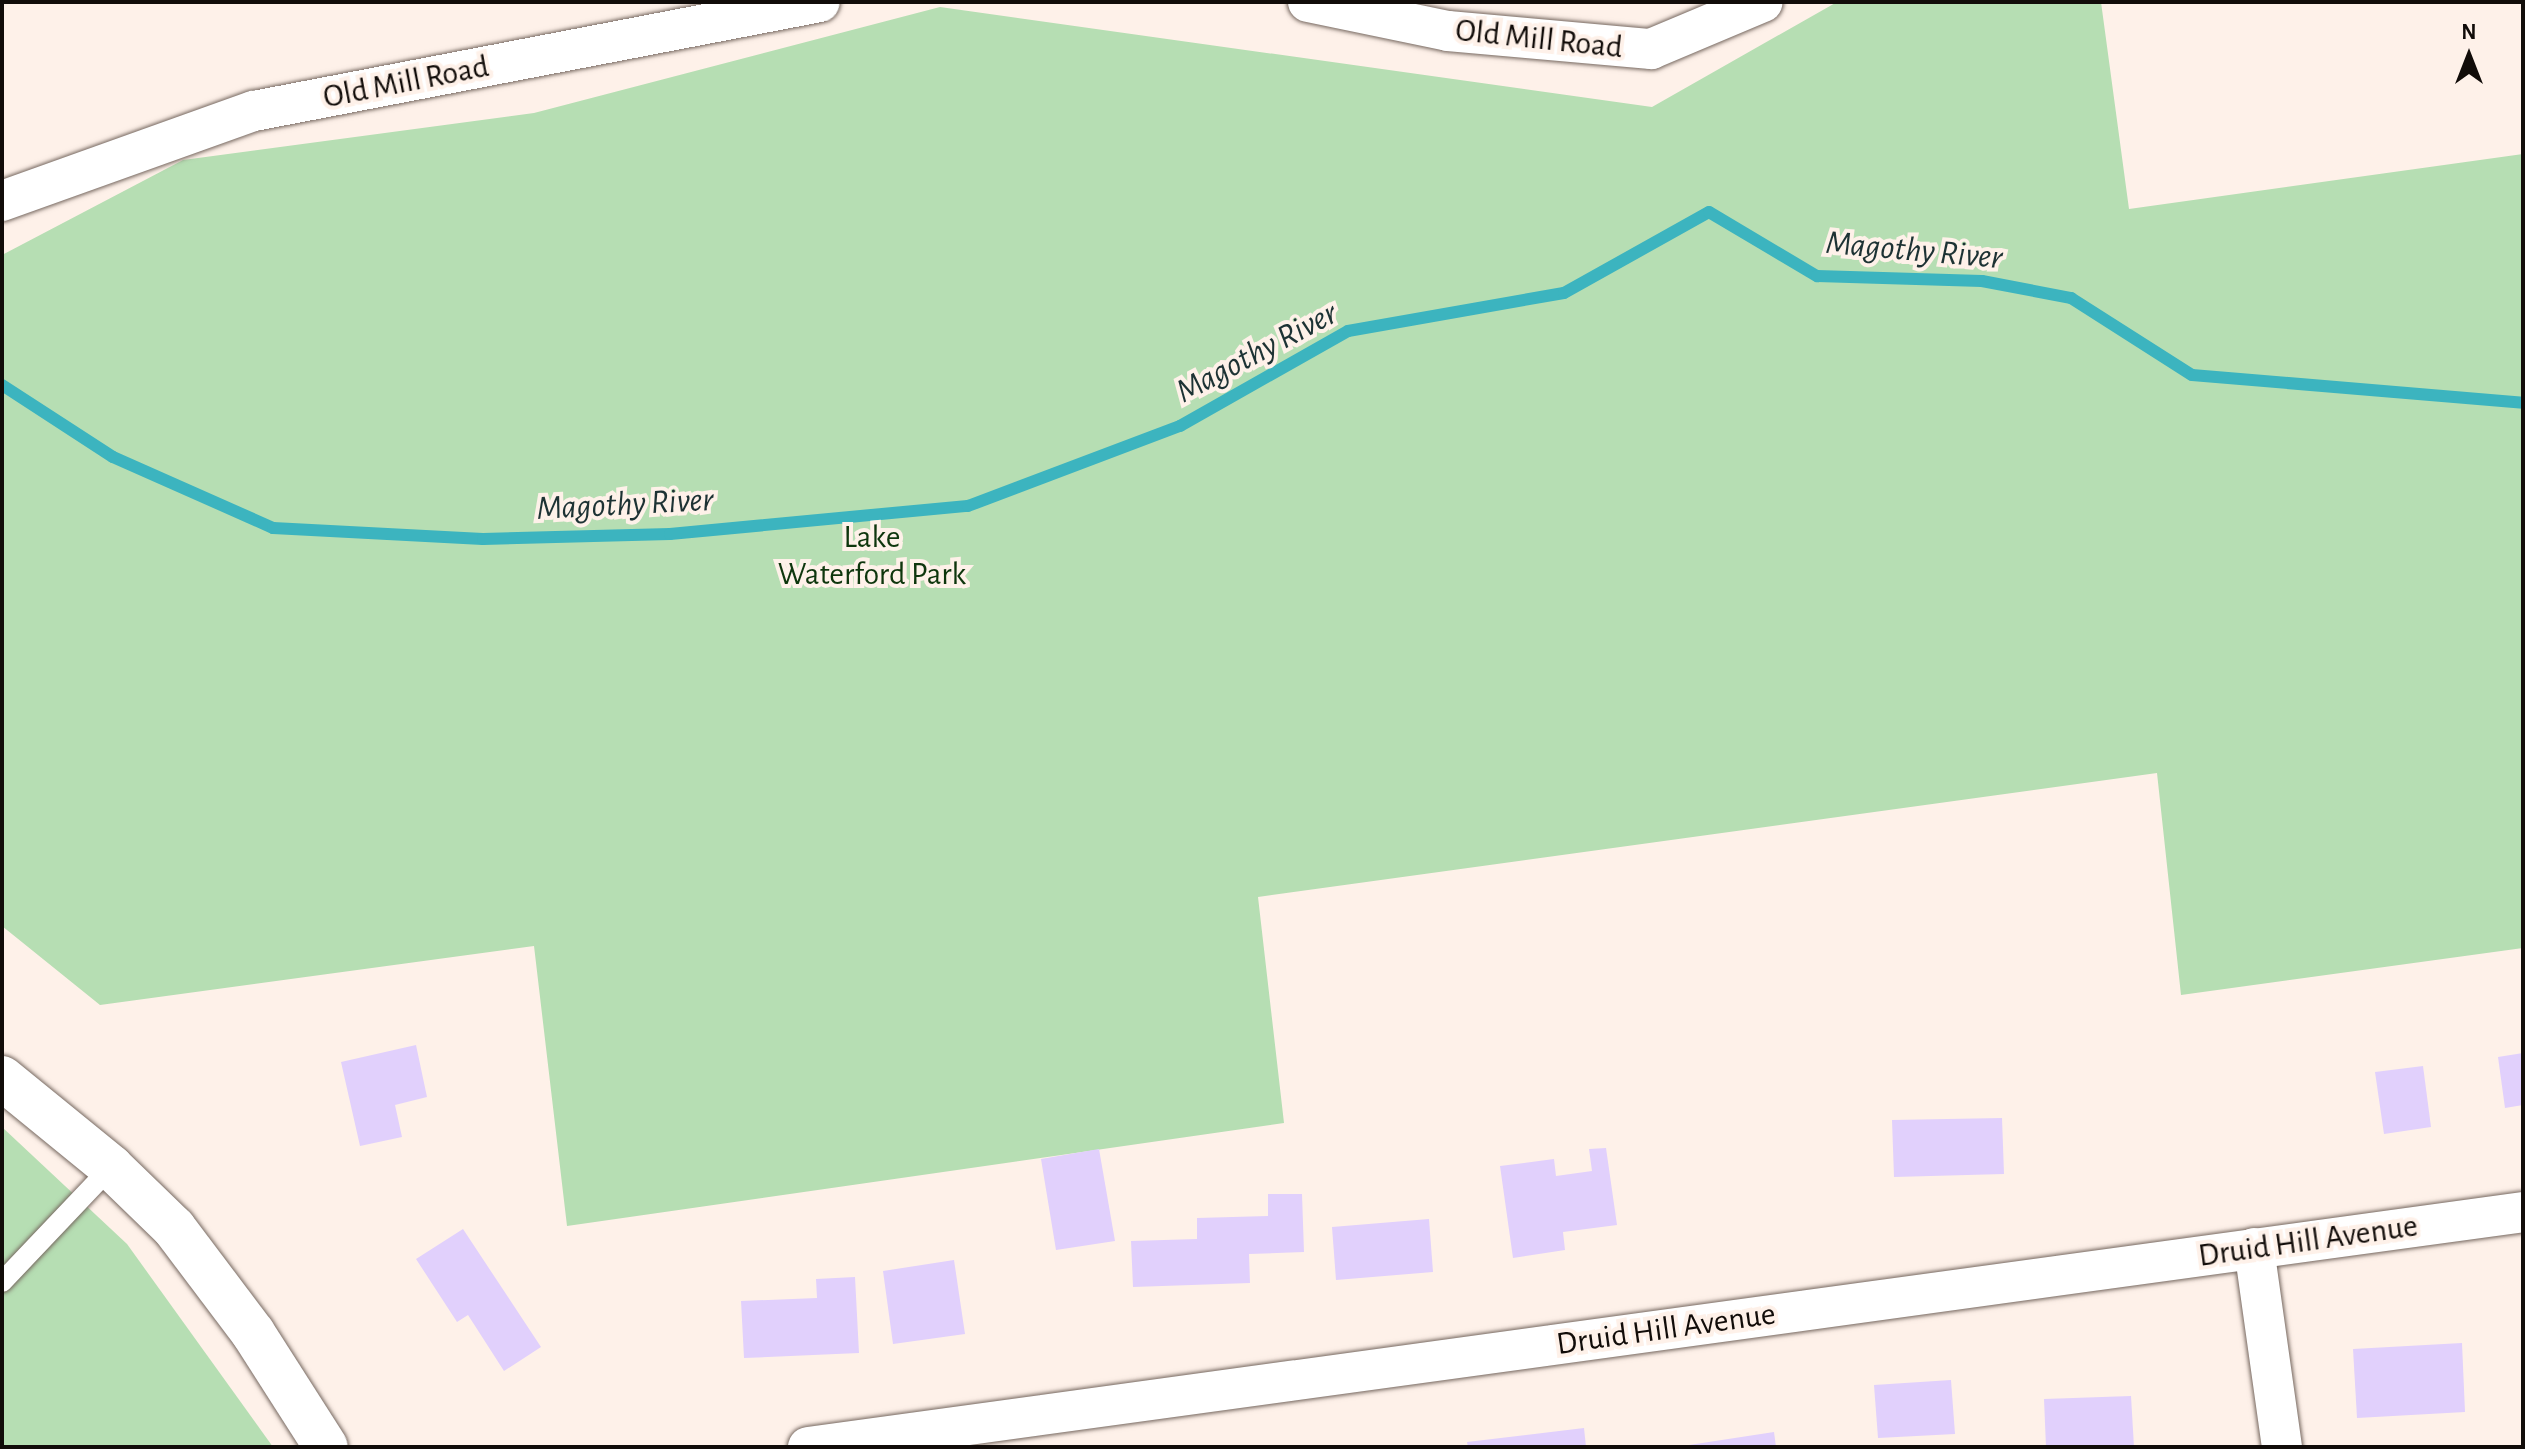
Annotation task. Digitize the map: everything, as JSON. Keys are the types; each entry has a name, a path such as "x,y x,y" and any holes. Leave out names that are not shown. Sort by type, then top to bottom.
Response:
{"main road":[{"path":"2,1078 111,1167 196,1255 326,1447"}],"street":[{"name":"Old Mill Road","path":"2,201 254,111 820,2"},
{"name":"Old Mill Road","path":"1308,2 1448,31 1651,49 1763,2"},
{"name":"Druid Hill Avenue","path":"808,1447 2523,1212"},
{"path":"2254,1248 2282,1447"}],"lane":[{"path":"2,1282 111,1167"}],"green space":[{"name":"Lake Waterford Park","path":"1837,2 2101,2 2129,209 2523,154 2523,948 2181,995 2157,773 1258,897 1284,1123 567,1226 534,946 100,1005 2,926 2,255 183,160 534,113 940,7 1652,107"},
{"path":"2,1127 127,1244 273,1447 2,1447"}],"building":[{"path":"416,1045 427,1097 395,1105 402,1137 360,1146 341,1062"},
{"path":"2523,1053 2523,1105 2505,1108 2498,1057"},
{"path":"2423,1066 2431,1127 2384,1134 2375,1072"},
{"path":"2002,1118 2004,1174 1894,1177 1892,1120"},
{"path":"1606,1148 1617,1225 1563,1232 1565,1250 1513,1258 1500,1166 1554,1159 1556,1176 1592,1171 1589,1149"},
{"path":"1099,1149 1115,1241 1056,1250 1041,1159"},
{"path":"1268,1194 1302,1194 1304,1252 1249,1254 1250,1283 1133,1287 1131,1241 1197,1239 1197,1218 1268,1216"},
{"path":"1429,1219 1433,1272 1336,1280 1332,1227"},
{"path":"463,1229 541,1347 504,1371 468,1315 457,1322 416,1259"},
{"path":"954,1260 965,1334 893,1344 883,1271"},
{"path":"855,1277 859,1353 744,1358 741,1301 817,1298 816,1279"},
{"path":"2462,1343 2465,1412 2357,1418 2353,1349"},
{"path":"1951,1380 1955,1434 1878,1438 1874,1385"},
{"path":"2131,1396 2134,1447 2046,1447 2044,1399"},
{"path":"1584,1428 1586,1447 1468,1447 1467,1442"},
{"path":"1774,1432 1776,1447 1689,1447 1689,1445"}],"waterway":[{"name":"Magothy River","path":"2,385 113,457 273,528 483,539 670,534 968,506 1180,426 1348,331 1564,293 1709,212 1817,276 1982,281 2071,298 2192,375 2523,403"}]}
